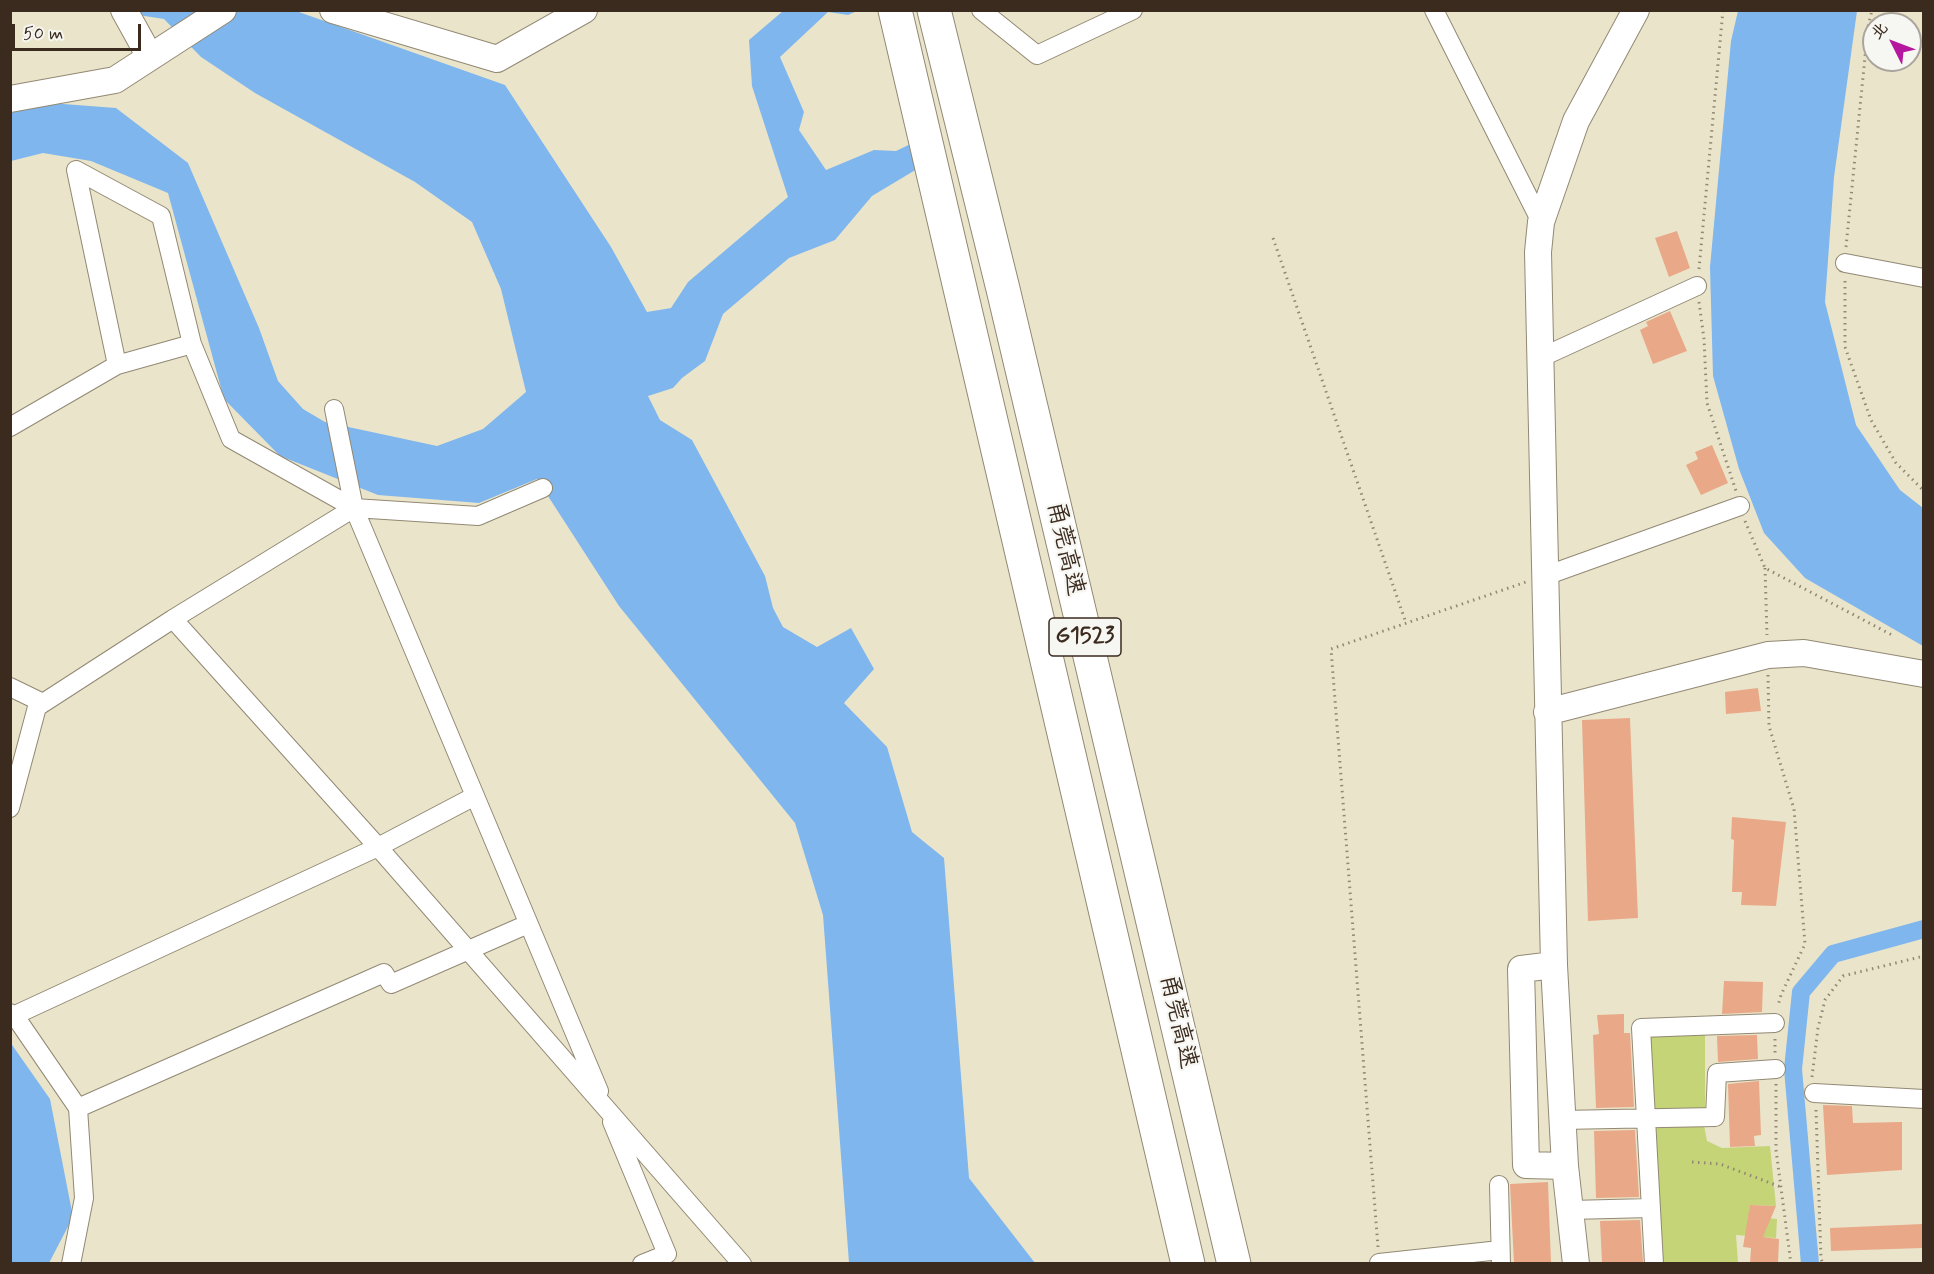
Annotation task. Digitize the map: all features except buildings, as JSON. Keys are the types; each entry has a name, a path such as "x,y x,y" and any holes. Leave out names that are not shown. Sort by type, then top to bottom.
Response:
{"highway":[{"name":"甬莞高速","path":"896,10 1188,1263"},
{"name":"甬莞高速","path":"934,10 1003,289 1234,1263"}],"street":[{"path":"124,10 150,57"},
{"path":"10,99 115,80 223,10"},
{"path":"333,10 497,58 584,10"},
{"path":"981,10 1037,55 1132,10"},
{"path":"1434,10 1541,222"},
{"path":"1575,1263 1565,1166 1554,965 1538,252 1541,222 1576,121 1635,10"},
{"path":"117,365 76,170 161,216 192,344 231,439 354,508 478,516 543,488"},
{"path":"1845,263 1923,278"},
{"path":"1540,358 1697,286"},
{"path":"10,427 117,365 192,344"},
{"path":"335,415 354,508 667,1254 642,1263"},
{"path":"1545,576 1740,506"},
{"path":"10,808 37,707 173,619 354,508"},
{"path":"173,619 378,847 742,1263"},
{"path":"1547,712 1768,655 1804,653 1923,674"},
{"path":"10,687 43,703"},
{"path":"70,1263 84,1198 78,1108 12,1015 378,847 475,796"},
{"path":"78,1108 384,973 391,984 528,924"},
{"path":"1554,965 1521,969 1526,1166 1565,1166"},
{"path":"1654,1263 1641,1028 1775,1023"},
{"path":"1562,1120 1715,1117 1717,1072 1776,1069"},
{"path":"1814,1094 1923,1099"},
{"path":"1379,1263 1500,1257 1499,1185"},
{"path":"1570,1210 1651,1208"}],"path":[{"path":"1723,10 1697,286 1704,339 1707,403 1740,506 1765,568 1769,726 1794,809 1805,944 1781,995 1775,1023 1776,1150 1791,1263"},
{"path":"1273,238 1406,623"},
{"path":"1765,568 1892,635"},
{"path":"1379,1263 1331,649 1545,576"},
{"path":"1692,1162 1720,1164 1781,1187"}],"green space":[{"path":"1705,1031 1705,1112 1650,1114 1648,1034"},
{"path":"1703,1120 1707,1141 1722,1148 1770,1146 1776,1206 1750,1205 1749,1216 1777,1219 1776,1238 1736,1235 1738,1263 1659,1263 1650,1124"}],"water":[{"path":"135,11 296,11 505,85 611,247 647,312 671,308 688,282 788,197 752,86 749,40 783,11 857,11 848,15 828,12 780,57 804,112 799,130 826,170 874,150 896,151 925,137 927,163 872,196 835,240 789,258 723,314 705,361 682,378 673,388 648,396 660,420 692,440 765,576 773,608 783,627 817,647 851,628 874,669 844,703 887,747 912,832 944,858 969,1178 1035,1263 849,1263 823,915 795,823 619,606 537,479 479,503 378,495 280,456 224,399 168,193 91,161 43,153 11,161 11,113 50,103 116,108 188,163 259,328 278,381 303,409 325,422 437,446 483,429 526,392 501,289 472,222 415,182 255,93 201,57 164,19 138,15"},
{"path":"1738,11 1857,11 1834,177 1825,302 1856,425 1900,490 1923,508 1923,646 1805,578 1764,533 1739,469 1713,376 1710,267 1731,41"},
{"path":"10,1042 50,1099 73,1217 49,1263 11,1263"}],"waterway":[{"path":"1810,1264 1793,1069 1801,992 1833,954 1924,929"}]}
